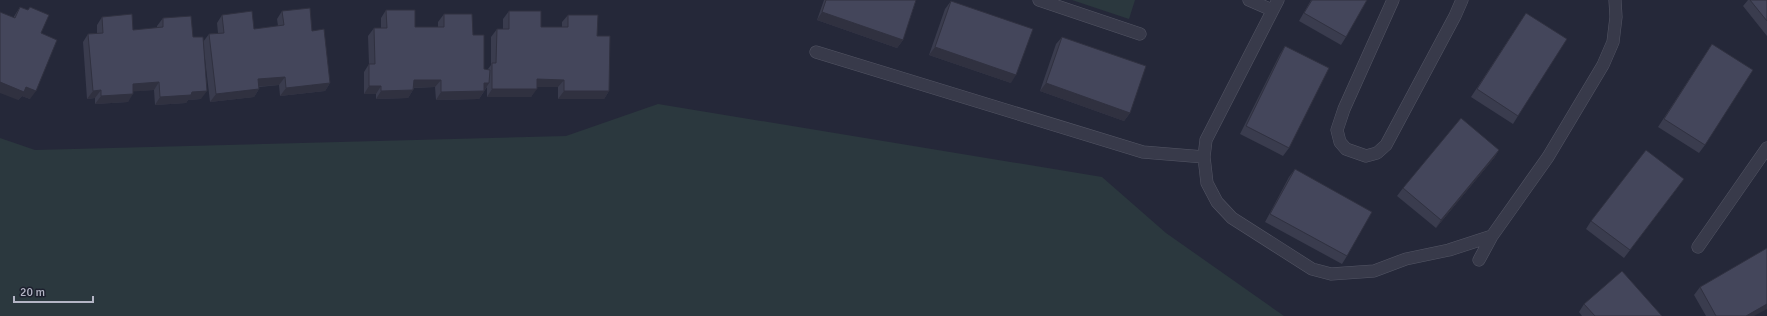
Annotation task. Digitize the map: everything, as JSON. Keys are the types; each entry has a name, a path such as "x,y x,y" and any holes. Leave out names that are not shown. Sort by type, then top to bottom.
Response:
{"lane":[{"path":"1039,0 1140,34"},
{"path":"1249,0 1275,5 1206,140 1204,157 1207,183 1217,202 1232,218 1312,269 1331,274 1374,271 1406,259 1448,250 1492,236"},
{"path":"1393,0 1344,109 1337,130 1340,142 1346,149 1366,156 1378,153 1386,145 1455,16 1462,0"},
{"path":"1479,260 1492,236 1548,157 1603,65 1613,42 1616,17 1614,0"},
{"path":"816,52 1143,152 1204,157"},
{"path":"1698,247 1767,148"}],"shaded area":[{"path":"1072,0 1135,0 1129,19"},
{"path":"658,104 1102,177 1166,233 1284,316 0,316 0,138 35,150 566,136"}],"building":[{"path":"826,0 916,0 903,40 822,12"},
{"path":"1312,0 1367,0 1346,37 1304,13"},
{"path":"1750,0 1767,0 1767,21"},
{"path":"951,1 1033,29 1016,75 935,47"},
{"path":"20,7 28,10 30,7 49,15 41,33 57,40 36,91 26,87 24,92 0,82 0,12 15,18"},
{"path":"310,8 312,31 324,29 330,83 286,88 285,77 258,79 259,89 216,94 209,34 224,33 222,15 252,11 254,29 284,25 282,11"},
{"path":"386,10 415,10 415,27 444,27 444,14 472,14 473,35 484,35 484,69 490,70 489,83 484,83 484,91 441,92 441,80 414,80 413,90 381,91 381,86 369,86 369,64 375,64 374,28 387,28"},
{"path":"509,11 541,11 541,27 568,27 568,15 598,15 597,36 610,36 609,91 564,91 564,80 537,79 537,89 492,89 492,63 496,63 497,29 509,29"},
{"path":"1526,13 1567,39 1518,116 1477,89"},
{"path":"132,14 133,30 163,27 163,18 191,16 193,37 203,37 207,91 192,92 191,95 160,97 159,82 133,84 133,94 101,96 101,90 93,91 88,34 103,33 102,17"},
{"path":"1062,37 1146,66 1130,113 1046,83"},
{"path":"1712,44 1753,70 1705,145 1664,119"},
{"path":"1285,46 1329,68 1289,148 1246,126"},
{"path":"1461,118 1499,150 1441,220 1403,188"},
{"path":"1646,150 1684,179 1630,250 1591,221"},
{"path":"1295,169 1372,212 1347,256 1270,214"},
{"path":"1767,248 1767,304 1746,316 1716,316 1700,287"},
{"path":"1622,271 1662,316 1595,316 1584,304"}]}
